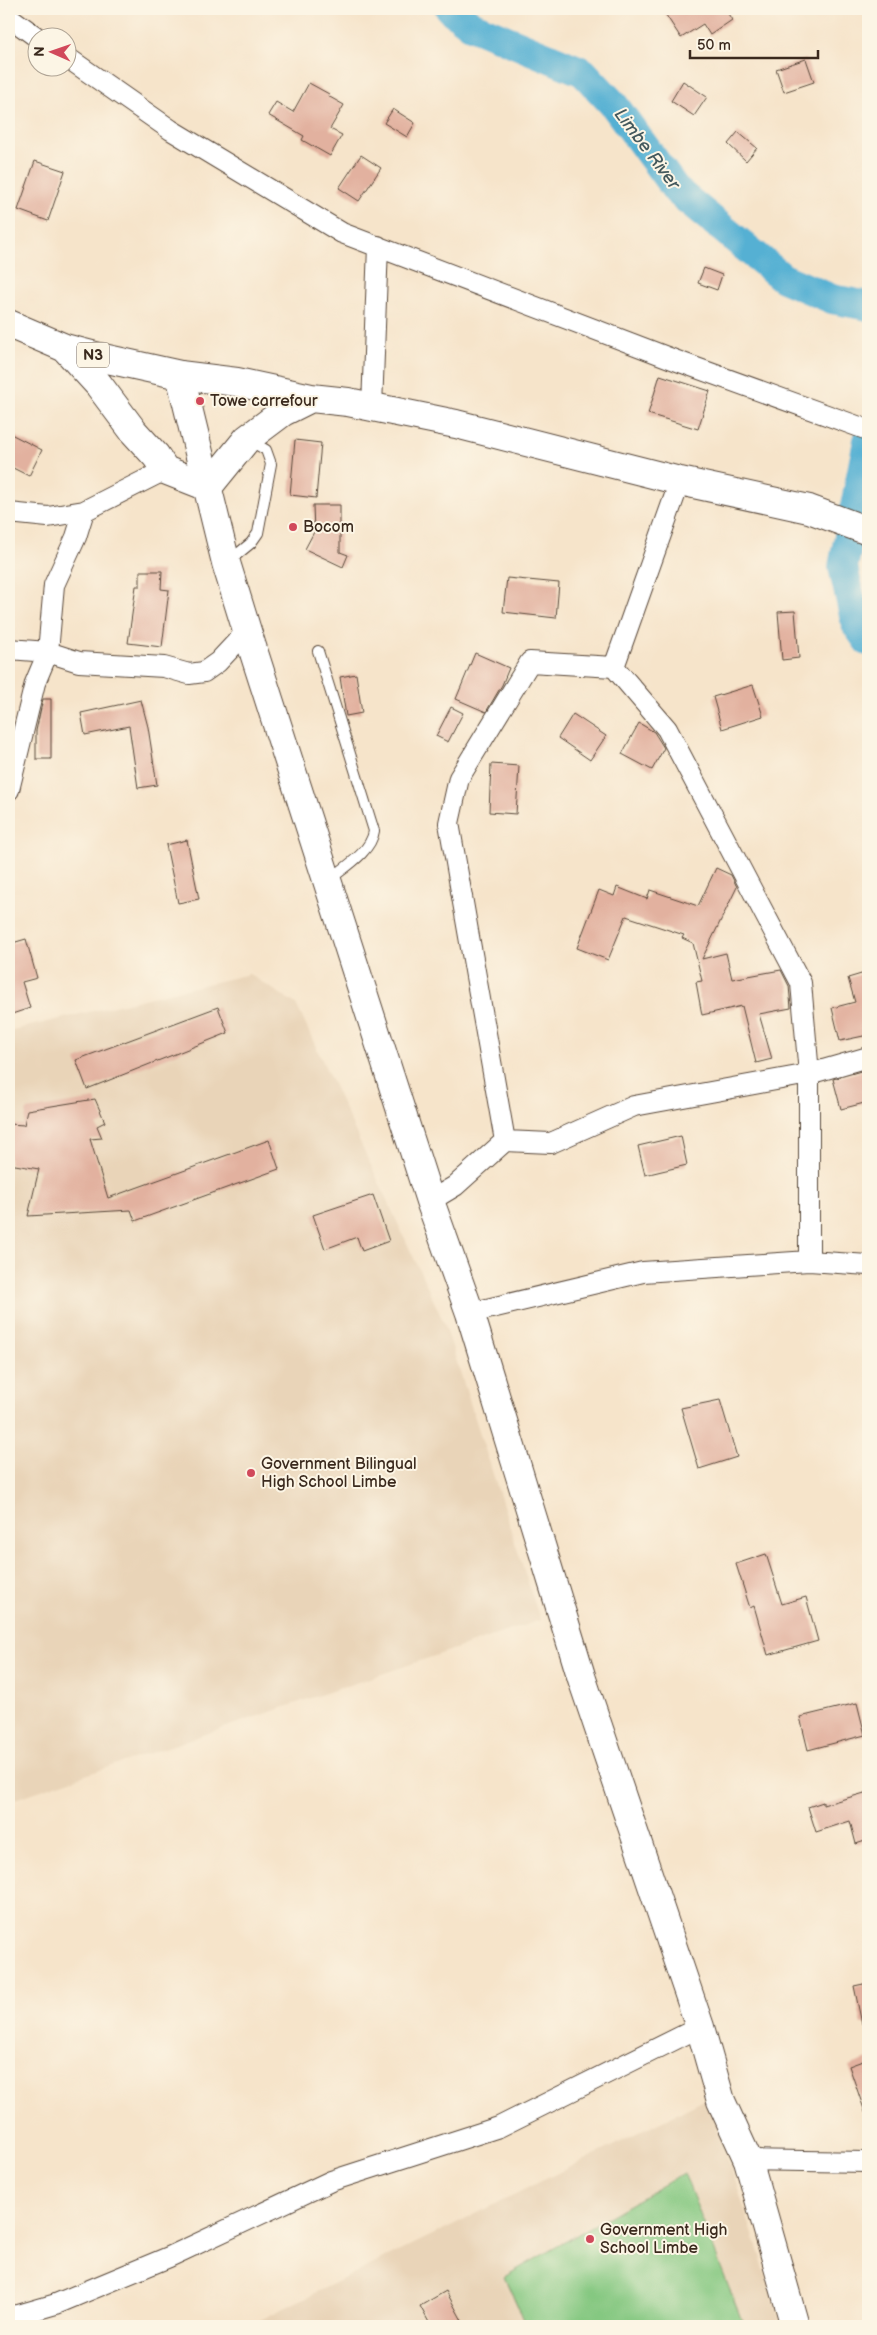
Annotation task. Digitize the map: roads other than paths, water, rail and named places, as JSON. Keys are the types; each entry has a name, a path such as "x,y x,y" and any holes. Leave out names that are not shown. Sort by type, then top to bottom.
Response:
{"main road":[{"name":"N3","path":"9,324 65,348 180,375"},
{"path":"65,348 98,384 134,432 156,456 164,470 208,487"},
{"path":"795,2326 748,2160 721,2102 700,2027 582,1679 470,1313 430,1201 247,631 226,563 180,375 237,382 311,398 372,407 456,424 680,481 810,509 868,531"},
{"path":"208,487 247,439 283,412 311,398"}],"street":[{"path":"9,17 28,31"},
{"path":"78,65 180,135 342,232 680,362 868,430"},
{"path":"372,407 378,246"},
{"path":"9,513 48,517 84,510 164,470"},
{"path":"614,667 680,481"},
{"path":"9,790 35,683 48,652 54,585 76,537 84,510"},
{"path":"9,649 48,652 79,662 164,667 189,674 204,672 218,662 247,631"},
{"path":"505,1141 449,823 458,778 530,662 614,667 667,729 801,983 809,1074 809,1261"},
{"path":"430,1201 455,1186 505,1141 551,1142 634,1106 809,1074 868,1058"},
{"path":"470,1313 643,1272 809,1261 868,1265"},
{"path":"9,2316 18,2315 73,2297 169,2257 331,2182 499,2127 700,2027"},
{"path":"748,2160 868,2162"}],"lane":[{"path":"226,563 251,543 258,533 271,464 266,450 247,439"},
{"path":"318,651 374,831 372,841 362,852 328,880"}],"waterway":[{"name":"Limbe River","path":"450,9 471,25 583,72 614,105 677,191 783,278 832,299 868,306"},
{"name":"Limbe River","path":"868,441 843,567 856,624 868,641"}],"place":[{"name":"Towe carrefour","path":"200,401"},
{"name":"Bocom","path":"293,527"},
{"name":"Government Bilingual High School Limbe","path":"251,1473"},
{"name":"Government High School Limbe","path":"590,2239"}]}
